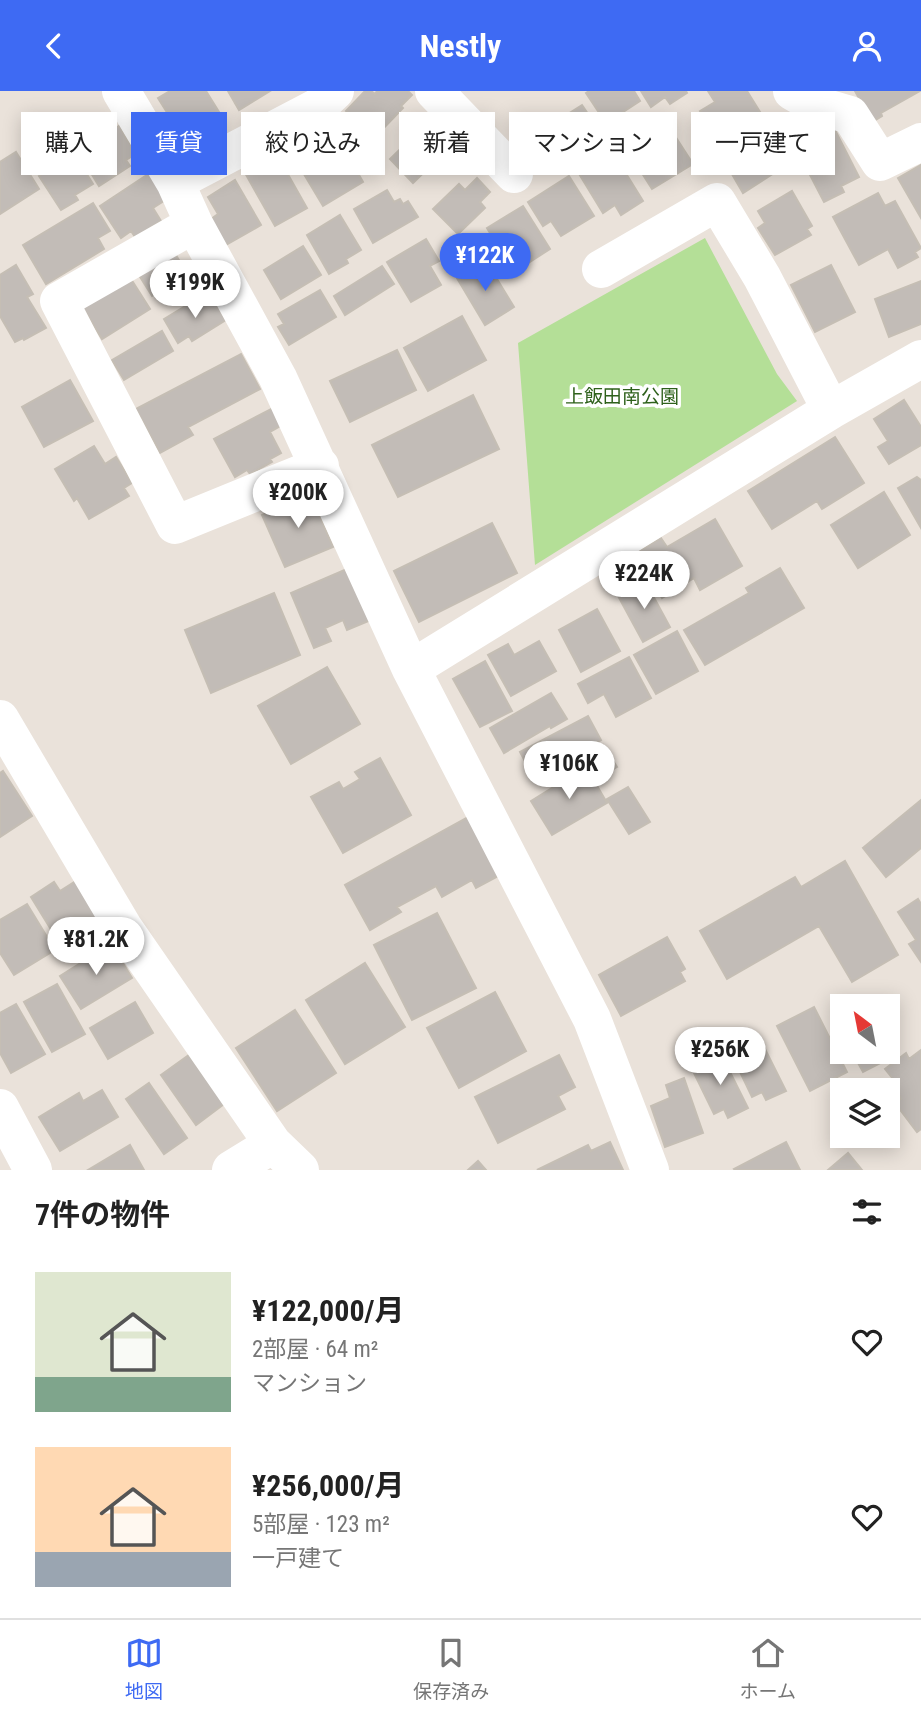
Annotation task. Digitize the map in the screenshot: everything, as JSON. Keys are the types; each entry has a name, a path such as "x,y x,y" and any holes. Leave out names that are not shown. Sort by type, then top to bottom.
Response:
{"street":[{"path":"121,91 175,182 194,224 278,378 411,669 592,1019 650,1170"},
{"path":"175,182 318,107 335,91"},
{"path":"434,91 509,168"},
{"path":"792,91 816,106 850,115 880,162 921,142"},
{"path":"601,269 717,202 762,277 831,410"},
{"path":"194,224 58,301 175,525 320,466"},
{"path":"411,669 831,410 921,359"},
{"path":"0,719 123,927 273,1144 300,1170"},
{"path":"0,1108 33,1170"},
{"path":"231,1170 273,1144"}],"green space":[{"name":"上飯田南公園","path":"705,238 777,374 797,401 535,565 518,343"}],"building":[{"path":"170,91 206,91 219,112 167,112 158,98"},
{"path":"228,91 270,91 239,110"},
{"path":"365,91 375,94 377,91 408,91 412,95 385,127 385,112 346,111"},
{"path":"634,91 640,101 623,112 599,112 586,93"},
{"path":"641,91 687,93 670,104 665,97 651,107"},
{"path":"708,91 747,91 760,112 701,112 715,102"},
{"path":"855,91 920,91 881,113 882,116 872,122"},
{"path":"582,105 587,112 571,112"},
{"path":"119,126 131,146 131,157 126,160 130,166 117,174"},
{"path":"835,130 859,177 841,186 844,192 824,202 810,175 835,175"},
{"path":"677,139 691,161 691,165 677,174"},
{"path":"399,150 399,168 390,159"},
{"path":"16,152 21,160 21,175 30,175 39,189 0,214 0,162"},
{"path":"921,165 921,218 898,178"},
{"path":"87,175 93,184 75,195 78,200 61,210 39,176"},
{"path":"92,175 116,175 99,186"},
{"path":"147,175 151,175 167,199 153,208 161,221 135,237 131,231 121,238 100,206"},
{"path":"246,175 288,175 307,208 275,226"},
{"path":"305,175 359,175 363,182 323,206"},
{"path":"405,175 421,175 413,183"},
{"path":"580,175 627,175 643,201 621,215 615,205 603,213"},
{"path":"643,175 675,175 652,189"},
{"path":"733,175 771,175 743,193"},
{"path":"569,176 594,216 561,236 551,221 543,226 528,202"},
{"path":"477,178 490,192 480,202 485,208 458,234 433,209 459,184 465,190"},
{"path":"235,180 261,225 226,245 211,219 218,214 208,197"},
{"path":"387,190 394,202 400,199 403,204 408,201 418,217 373,243 354,209"},
{"path":"792,191 812,226 807,229 811,235 775,255 758,228 765,223 758,211"},
{"path":"878,193 885,206 895,201 921,248 915,252 918,257 898,268 888,249 859,265 833,217"},
{"path":"93,203 110,231 98,238 104,249 46,284 23,245"},
{"path":"523,206 550,249 514,272 487,228"},
{"path":"340,215 361,250 346,259 348,263 329,274 307,235"},
{"path":"426,239 439,261 430,266 441,285 411,302 387,262"},
{"path":"303,246 321,275 281,299 264,270"},
{"path":"173,250 196,289 173,303 164,289 152,296 137,272"},
{"path":"486,261 514,307 485,325 457,278"},
{"path":"16,265 33,294 27,297 46,328 15,342 0,316 0,275"},
{"path":"831,265 855,312 815,332 791,285"},
{"path":"382,266 394,284 345,315 334,296"},
{"path":"131,279 150,309 102,339 83,308"},
{"path":"921,281 921,324 889,337 875,299"},
{"path":"320,290 336,317 289,345 278,327 284,324 278,314"},
{"path":"202,296 206,305 214,300 226,320 192,341 189,336 178,343 164,319"},
{"path":"462,316 486,360 428,391 404,348"},
{"path":"162,331 173,351 124,380 112,360"},
{"path":"397,350 416,390 350,422 330,381"},
{"path":"241,354 260,389 188,427 193,435 160,453 136,409"},
{"path":"70,380 93,421 44,447 22,407"},
{"path":"473,395 499,449 398,497 372,445"},
{"path":"904,400 921,427 921,445 889,464 878,447 888,441 874,419"},
{"path":"273,408 282,425 270,432 281,453 270,459 272,462 250,474 247,470 235,477 214,439"},
{"path":"835,437 864,483 822,509 817,501 772,529 748,491"},
{"path":"94,446 105,464 116,457 132,483 124,488 129,496 89,519 77,498 74,501 55,469"},
{"path":"917,477 921,480 921,528 898,488"},
{"path":"884,492 910,535 858,568 831,525"},
{"path":"310,493 333,547 285,567 262,515"},
{"path":"715,519 742,566 700,590 694,578 662,598 636,553 661,538 667,547"},
{"path":"492,523 517,573 419,622 394,571"},
{"path":"349,568 371,620 347,630 343,620 325,628 331,641 314,648 291,593"},
{"path":"780,568 804,608 705,665 684,630 749,593 746,588"},
{"path":"645,581 670,627 643,642 618,596"},
{"path":"274,593 300,655 211,693 185,630"},
{"path":"597,609 620,651 581,672 559,630"},
{"path":"677,631 698,671 656,694 634,655"},
{"path":"539,641 556,671 511,696 488,655 508,644 514,655"},
{"path":"629,657 651,698 616,717 604,694 588,703 578,684"},
{"path":"485,661 512,711 480,727 453,679"},
{"path":"327,667 360,724 291,764 258,706"},
{"path":"551,693 567,719 504,753 490,728"},
{"path":"588,716 601,740 552,767 546,757 528,767 520,752"},
{"path":"603,745 617,767 603,775 589,753"},
{"path":"380,758 411,815 343,853 311,797 339,782 343,789 360,779 355,772"},
{"path":"586,767 607,803 552,835 531,801"},
{"path":"3,771 32,816 0,837 0,773"},
{"path":"628,787 650,822 629,834 607,799"},
{"path":"921,800 921,848 886,877 863,848"},
{"path":"468,817 500,875 476,888 472,880 442,897 436,886 397,907 401,912 370,930 345,885"},
{"path":"845,861 898,955 852,982 819,926 727,979 700,931 795,877 801,887"},
{"path":"76,881 99,919 60,944 31,897 54,882 60,891"},
{"path":"918,899 921,904 921,962 909,944 916,940 898,912"},
{"path":"27,904 55,950 14,975 0,953 0,920"},
{"path":"437,913 476,988 412,1020 374,945"},
{"path":"667,937 685,969 680,972 685,981 621,1016 599,975"},
{"path":"111,944 132,978 81,1009 60,976"},
{"path":"365,963 405,1027 345,1064 306,1000"},
{"path":"57,984 85,1034 52,1052 24,1002"},
{"path":"495,992 526,1051 459,1088 427,1028"},
{"path":"135,1002 153,1033 108,1059 90,1028"},
{"path":"16,1004 45,1054 11,1073 0,1053 0,1013"},
{"path":"814,1007 830,1039 830,1064 843,1064 847,1072 830,1078 830,1081 810,1091 777,1026"},
{"path":"295,1010 336,1073 277,1111 236,1048"},
{"path":"759,1037 786,1091 766,1100 762,1092 752,1097 730,1051"},
{"path":"921,1050 921,1129 917,1132 900,1110 900,1078 892,1078 885,1069 892,1064 900,1064 900,1058 906,1053 909,1059"},
{"path":"721,1054 748,1108 728,1118 724,1109 714,1114 692,1069"},
{"path":"189,1055 224,1104 196,1125 161,1075"},
{"path":"559,1055 575,1087 558,1096 565,1109 498,1143 475,1097"},
{"path":"859,1064 878,1064 863,1072"},
{"path":"684,1078 703,1133 665,1147 651,1106 670,1098 666,1085"},
{"path":"149,1083 187,1138 164,1154 126,1099"},
{"path":"102,1090 118,1117 60,1151 39,1117 79,1093 83,1101"},
{"path":"610,1142 623,1170 537,1170 588,1145 591,1151"},
{"path":"786,1142 800,1170 734,1169"},
{"path":"130,1145 144,1170 88,1170"},
{"path":"848,1153 862,1170 828,1170"},
{"path":"478,1161 486,1170 468,1170"}]}
